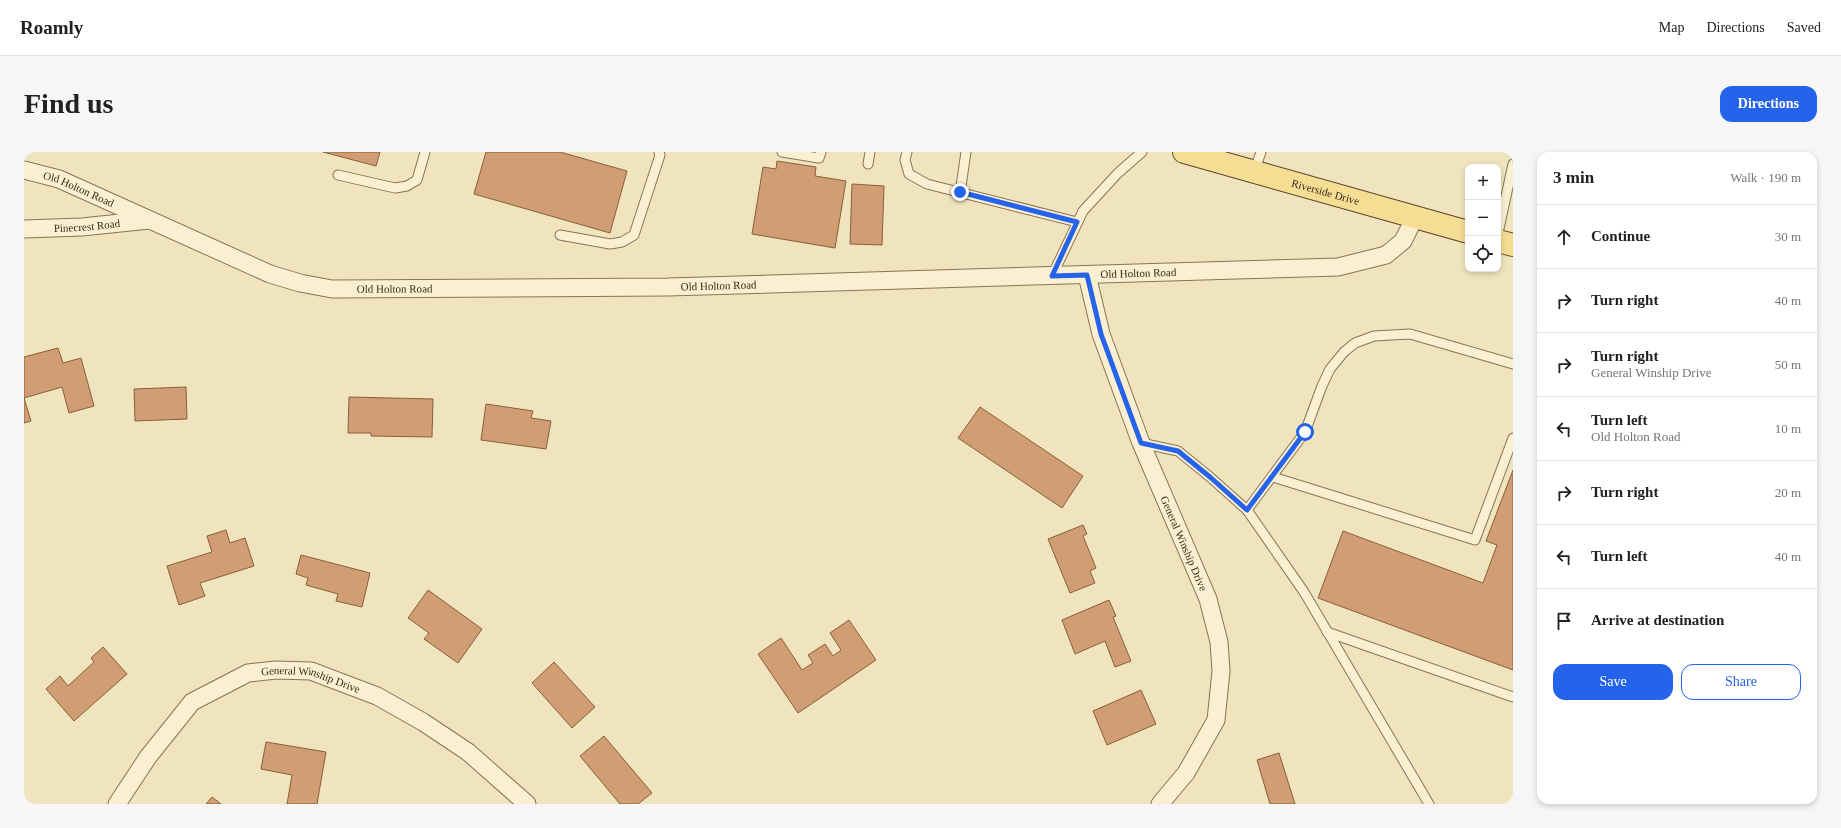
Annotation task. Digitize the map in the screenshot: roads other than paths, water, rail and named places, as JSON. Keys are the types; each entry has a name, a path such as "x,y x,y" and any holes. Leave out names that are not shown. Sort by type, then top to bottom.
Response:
{"main road":[{"name":"Riverside Drive","path":"1184,152 1257,162 1415,217 1465,231"},
{"path":"1501,242 1513,245"}],"street":[{"name":"Old Holton Road","path":"24,170 59,178 270,274 300,283 332,289 668,286 1338,267 1386,255 1404,241 1415,217"},
{"name":"Pinecrest Road","path":"24,229 82,227 149,220"},
{"name":"General Winship Drive","path":"1087,275 1101,334 1141,443 1208,599 1220,642 1222,671 1216,720 1186,773 1160,804"},
{"name":"General Winship Drive","path":"117,804 148,757 192,702 248,673 276,670 311,671 376,696 422,722 468,752 526,804"}],"lane":[{"path":"338,175 395,188 407,186 417,180 425,152"},
{"path":"560,235 610,244 622,242 634,235 660,155 659,152"},
{"path":"782,152 819,158 821,152"},
{"path":"868,164 870,152"},
{"path":"907,152 905,160 909,174 927,184 1077,222"},
{"path":"960,192 966,152"},
{"path":"1052,276 1083,211 1118,173 1142,152"},
{"path":"1501,219 1513,164"},
{"path":"1247,510 1305,432 1330,369 1344,352 1355,343 1374,336 1410,334 1513,364"},
{"path":"1273,477 1474,540 1513,438"},
{"path":"1141,443 1178,451 1247,510 1304,592 1429,804"},
{"path":"1327,632 1513,696"}]}
